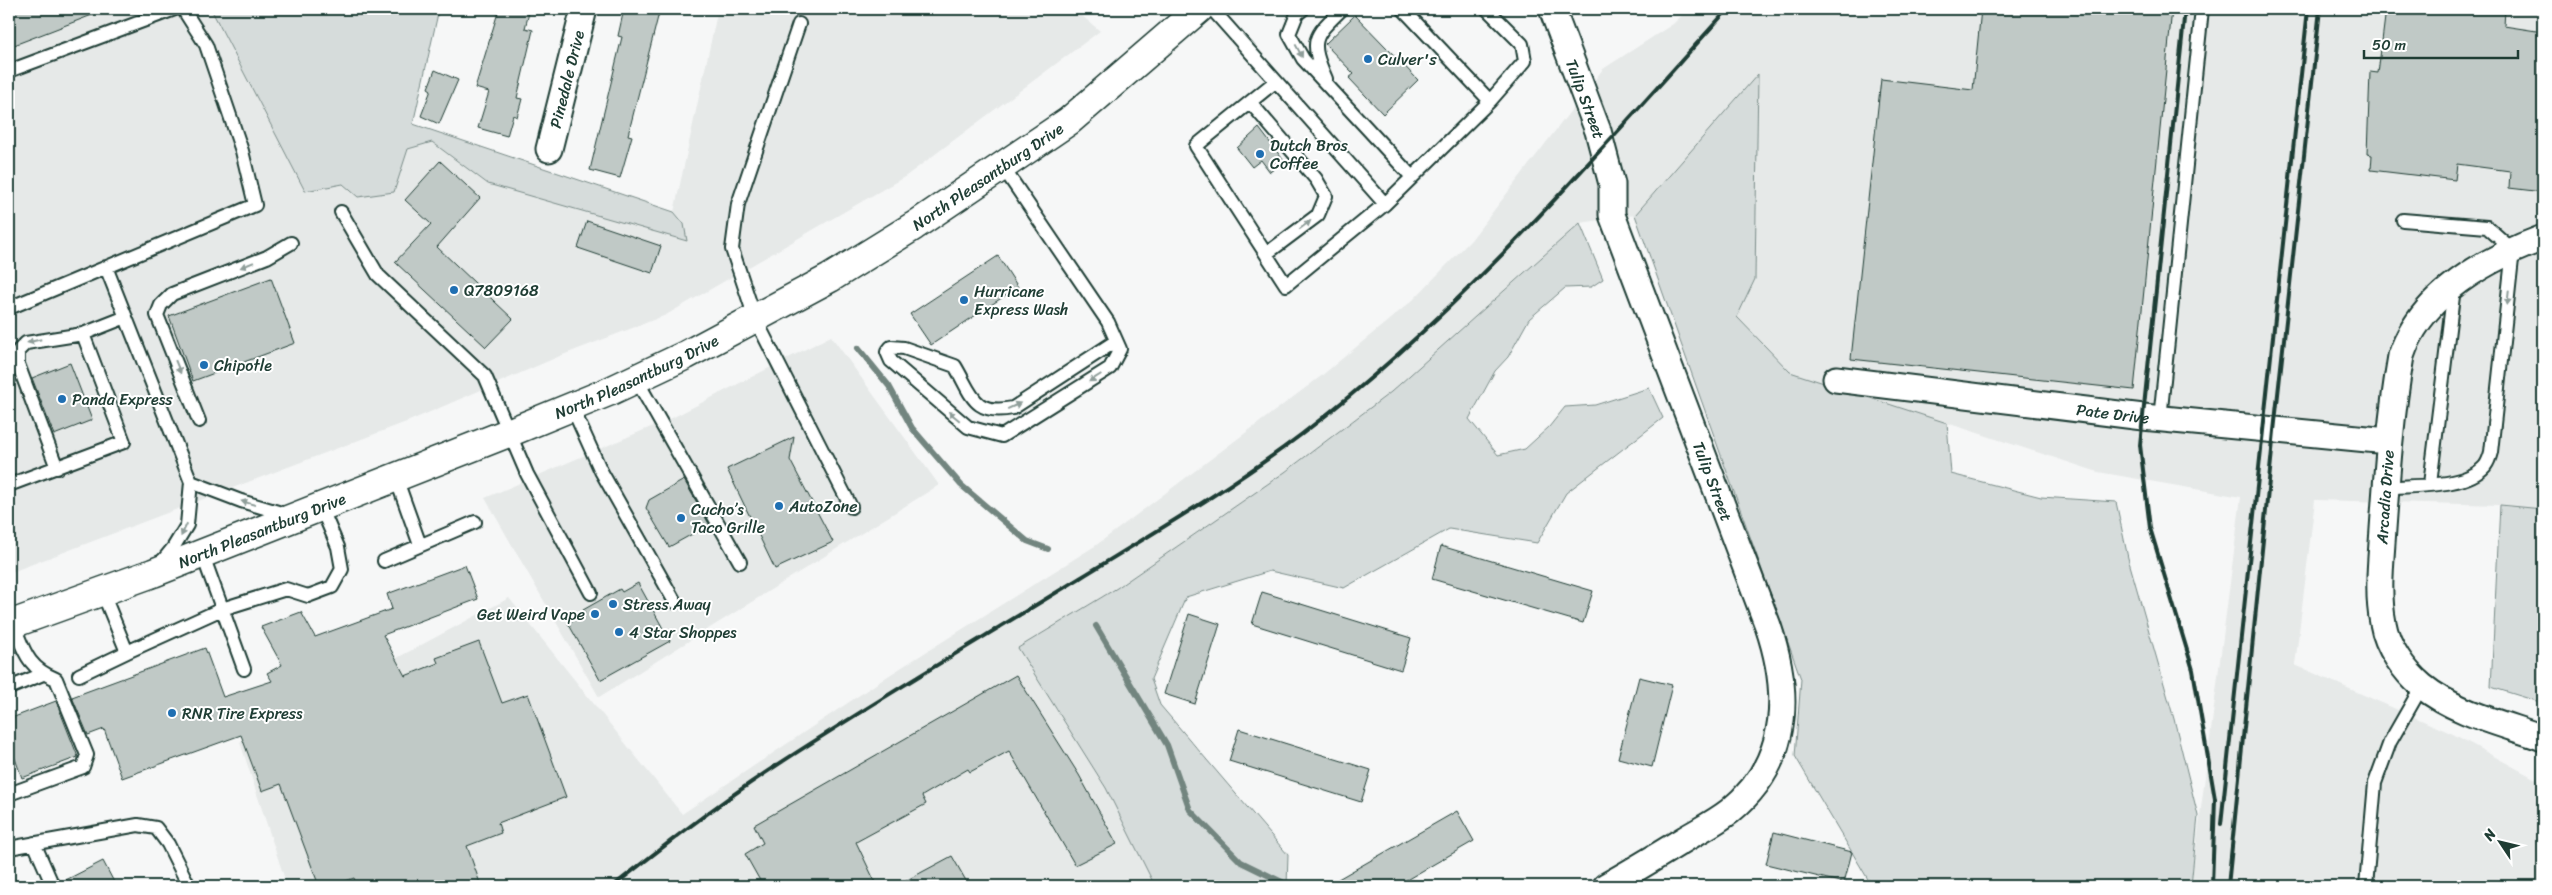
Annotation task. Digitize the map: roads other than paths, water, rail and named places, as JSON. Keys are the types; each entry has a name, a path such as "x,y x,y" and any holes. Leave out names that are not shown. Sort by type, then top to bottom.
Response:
{"main road":[{"name":"North Pleasantburg Drive","path":"11,624 153,573 396,478 572,407 686,355 830,278 897,236 1069,121 1199,9"}],"street":[{"name":"Pinedale Drive","path":"549,149 584,9"},
{"name":"Tulip Street","path":"1552,9 1600,139 1612,184 1612,215 1768,626 1778,656 1783,680 1783,713 1777,742 1765,768 1744,798 1718,820 1606,886"},
{"name":"Arcadia Drive","path":"2543,238 2514,250 2470,274 2433,303 2418,319 2405,343 2401,356 2388,441 2381,564 2383,624 2390,646 2404,667 2422,686 2446,701 2543,738"},
{"name":"Pate Drive","path":"1836,379 2160,419 2388,441"}],"lane":[{"path":"9,71 175,9"},
{"path":"9,308 255,205 242,152 206,45 184,9"},
{"path":"1212,9 1384,204"},
{"path":"1302,9 1297,14 1289,34 1303,59 1412,177"},
{"path":"1329,86 1316,55 1316,39 1324,27 1342,9"},
{"path":"1403,9 1490,101"},
{"path":"1276,81 1196,146 1286,285 1384,204 1490,101 1525,61 1522,44 1487,9"},
{"path":"2160,419 2202,9"},
{"path":"799,24 738,204 732,249 755,318 850,507"},
{"path":"1250,102 1316,179 1326,196 1318,215 1266,254"},
{"path":"1002,166 1108,322 1120,350 1110,368 1002,436 968,427 900,371 887,352 891,347 904,348 955,366 970,395 981,406 995,412 1012,408 1116,341"},
{"path":"341,212 378,275 485,376 508,433 532,483 591,593"},
{"path":"2386,488 2461,480 2475,475 2486,465 2492,452 2514,250 2487,227 2403,220"},
{"path":"199,421 157,315 160,305 172,294 267,257 291,243"},
{"path":"106,267 191,482 187,526 173,548 153,573"},
{"path":"2430,484 2454,287"},
{"path":"56,468 18,364 18,351 26,343 82,334 126,317"},
{"path":"9,486 124,442 82,334"},
{"path":"636,379 740,562"},
{"path":"572,407 605,480 675,602"},
{"path":"396,478 420,545"},
{"path":"191,482 241,501 295,517"},
{"path":"79,675 222,609 286,589 308,596 332,587 342,569 338,547 321,507"},
{"path":"384,561 475,522"},
{"path":"202,553 244,669"},
{"path":"102,591 127,652"},
{"path":"9,794 82,767 87,755 56,679 43,674 30,664 11,624"},
{"path":"9,688 43,674"},
{"path":"2366,886 2375,783 2390,742 2422,686"},
{"path":"9,848 138,825 156,828 168,844 189,886"},
{"path":"34,843 53,886"}],"waterway":[{"path":"858,348 889,386 912,428 961,485 1027,541 1048,549"},
{"path":"1096,626 1167,745 1190,810 1241,862 1282,882 1282,886"}],"railway":[{"path":"613,886 670,841 748,784 884,697 1193,509 1302,434 1361,387 1472,285 1577,176 1728,9"},
{"path":"2185,9 2140,445 2150,528 2193,670 2215,799 2212,886"},
{"path":"2221,824 2308,9"},
{"path":"2228,886 2274,431 2320,9"}],"place":[{"name":"Culver's","path":"1368,59"},
{"name":"Dutch Bros Coffee","path":"1260,154"},
{"name":"Q7809168","path":"454,290"},
{"name":"Hurricane Express Wash","path":"964,300"},
{"name":"Chipotle","path":"204,365"},
{"name":"Panda Express","path":"62,399"},
{"name":"AutoZone","path":"779,506"},
{"name":"Cucho’s Taco Grille","path":"681,518"},
{"name":"Stress Away","path":"613,604"},
{"name":"Get Weird Vape","path":"595,614"},
{"name":"4 Star Shoppes","path":"619,632"},
{"name":"RNR Tire Express","path":"172,713"}]}
